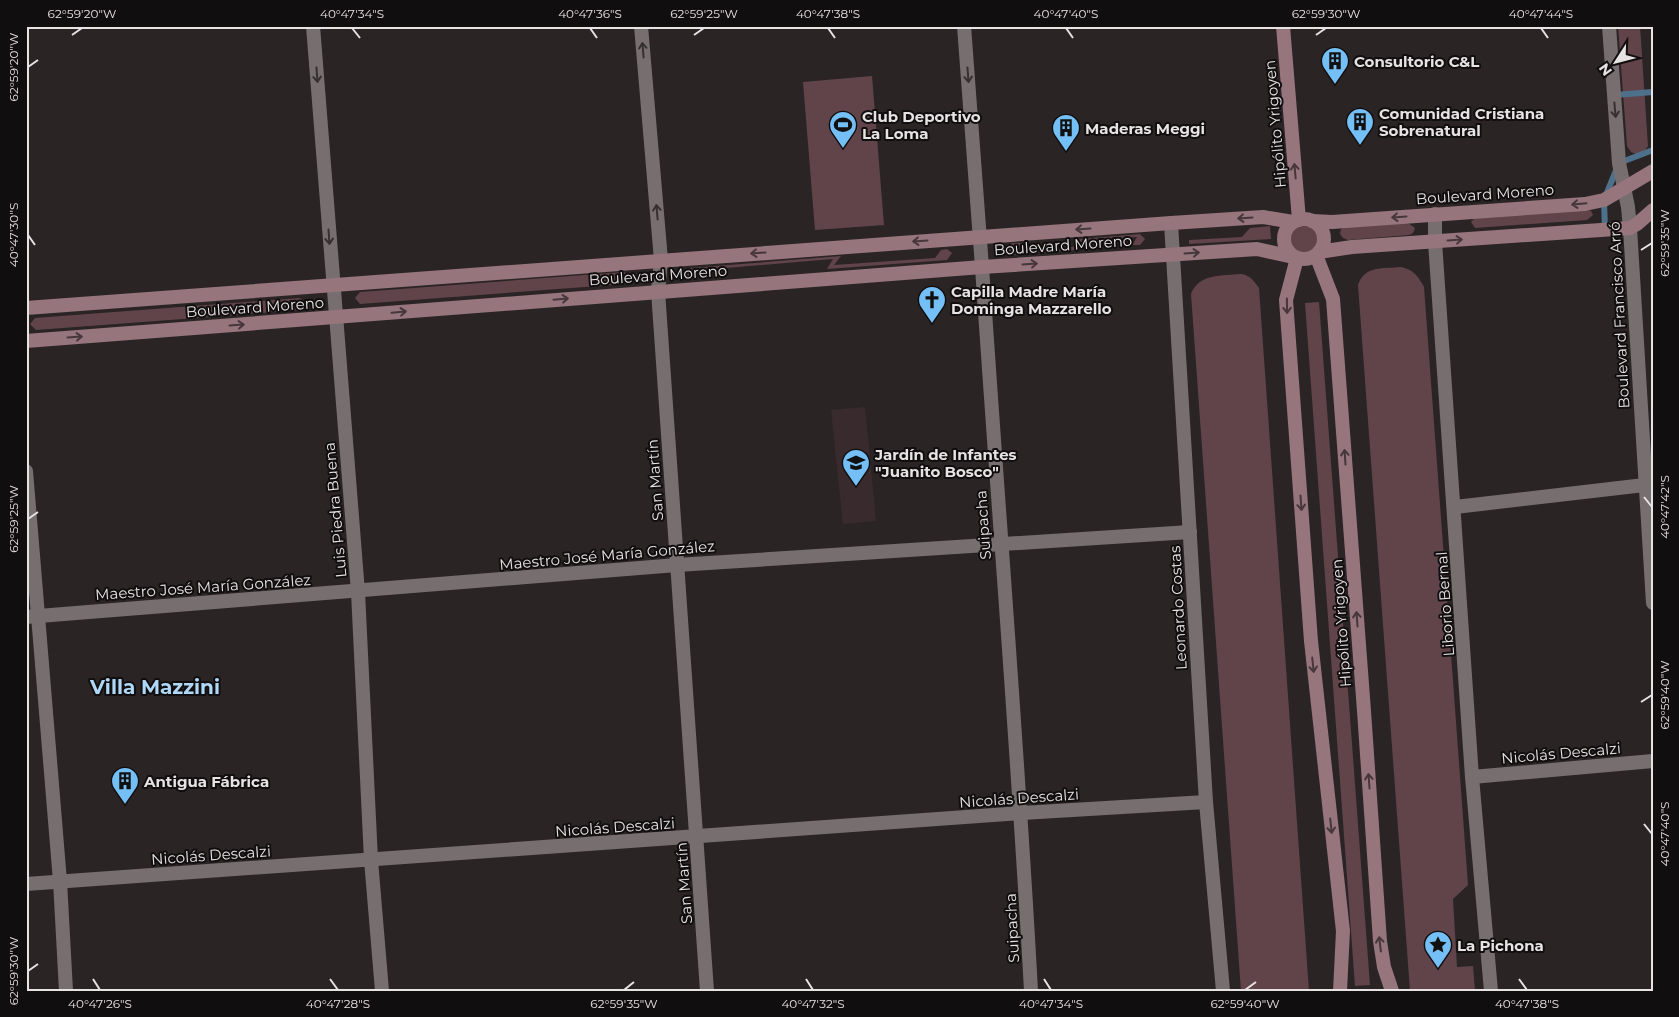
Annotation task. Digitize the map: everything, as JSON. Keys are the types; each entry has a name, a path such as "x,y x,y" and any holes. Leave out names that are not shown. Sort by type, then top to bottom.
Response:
{"main road":[{"name":"Hipólito Yrigoyen","path":"1284,26 1301,221"},
{"name":"Boulevard Moreno","path":"26,308 1171,223 1264,217 1332,222 1585,204 1604,200 1653,171"},
{"path":"1295,257 1306,260 1318,254 1340,248 1630,228 1653,210"},
{"name":"Hipólito Yrigoyen","path":"1340,991 1343,931 1311,642 1286,300 1295,257 1288,252 1284,238 1285,232 1301,221 1317,224 1324,236 1324,242 1318,254 1333,299 1380,941 1384,967 1392,991"},
{"name":"Boulevard Moreno","path":"26,341 658,291 1172,254 1257,249 1295,257"}],"street":[{"name":"Luis Piedra Buena","path":"313,26 332,286 358,592 371,860 382,991"},
{"name":"San Martín","path":"641,26 661,260 658,291 707,991"},
{"name":"Suipacha","path":"964,26 1000,545 1022,813 1032,991"},
{"name":"Boulevard Francisco Arró","path":"1609,26 1619,162 1630,228 1649,484 1653,603"},
{"name":"Liborio Bernal","path":"1435,214 1435,242 1455,507 1472,777 1490,991"},
{"name":"Leonardo Costas","path":"1171,223 1206,802 1223,991"},
{"path":"26,471 32,616 60,882 66,991"},
{"path":"1455,507 1649,484"},
{"name":"Maestro José María González","path":"32,616 358,592 677,565 1190,532"},
{"name":"Nicolás Descalzi","path":"1472,777 1653,761"},
{"name":"Nicolás Descalzi","path":"26,884 1022,813 1206,802"}],"shaded area":[{"path":"1618,26 1640,26 1648,146 1644,152 1638,155 1631,152 1627,146"},
{"name":"Club Deportivo La Loma","path":"872,76 884,225 815,230 803,82"},
{"path":"1586,209 1591,211 1593,215 1587,220 1475,228 1471,222 1475,218"},
{"path":"1408,223 1415,228 1413,233 1409,235 1348,240 1340,234 1341,229 1346,227"},
{"path":"1270,226 1271,239 1189,244 1189,240 1242,237 1250,228"},
{"path":"1304,226 1314,230 1318,240 1314,250 1304,254 1294,250 1290,240 1294,230"},
{"path":"1140,234 1145,239 1140,245 1132,245 1137,237 1083,241 1076,250 1013,255 1007,249 1012,243 1021,243 1015,252 1073,247 1080,239"},
{"path":"947,249 952,253 947,260 827,269 833,259 702,270 696,278 691,279 685,274 691,268 841,256 834,265 935,258 941,250"},
{"path":"1401,267 1415,274 1424,287 1468,885 1453,899 1457,967 1473,966 1475,991 1410,991 1358,285 1365,274 1370,271 1381,268"},
{"path":"624,272 631,278 625,284 360,304 355,298 360,292"},
{"path":"1241,274 1249,277 1259,288 1309,991 1241,991 1191,294 1195,287 1205,279"},
{"path":"300,298 307,304 301,310 36,330 30,324 35,318"},
{"path":"1319,302 1370,985 1355,986 1305,303"},
{"name":"Jardín de Infantes \"Juanito Bosco\"","path":"865,407 876,521 843,524 831,410"}],"waterway":[{"path":"1615,95 1653,92"},
{"path":"1605,230 1604,200 1619,163 1653,150"}],"place":[{"name":"Consultorio C&L","path":"1335,85"},
{"name":"Comunidad Cristiana Sobrenatural","path":"1360,146"},
{"name":"Club Deportivo La Loma","path":"843,149"},
{"name":"Maderas Meggi","path":"1066,152"},
{"name":"Capilla Madre María Dominga Mazzarello","path":"932,324"},
{"name":"Jardín de Infantes \"Juanito Bosco\"","path":"856,487"},
{"name":"Antigua Fábrica","path":"125,805"},
{"name":"La Pichona","path":"1438,969"}],"district":[{"name":"Villa Mazzini","path":"155,687"}]}
